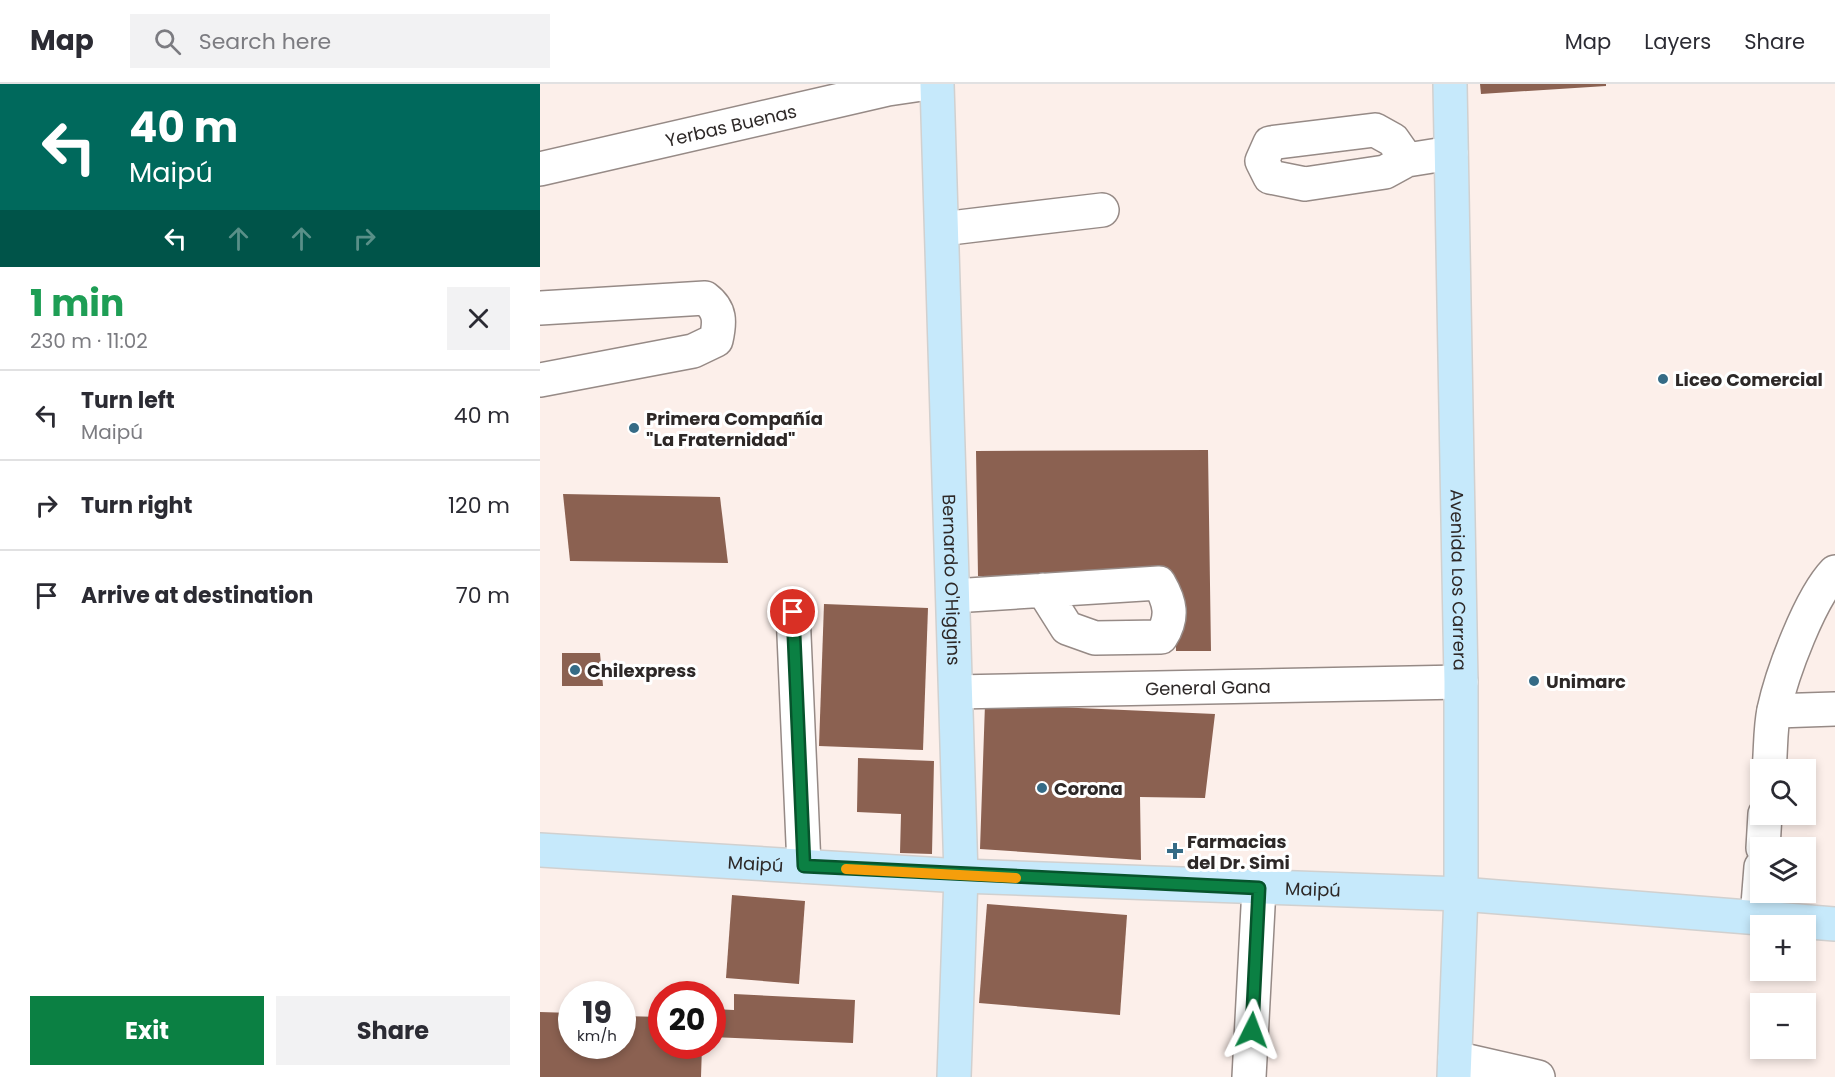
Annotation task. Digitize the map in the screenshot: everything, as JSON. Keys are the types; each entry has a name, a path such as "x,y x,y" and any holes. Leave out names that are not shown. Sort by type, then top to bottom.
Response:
{"main road":[{"name":"Bernardo O'Higgins","path":"937,84 961,876 954,1077"},
{"name":"Avenida Los Carrera","path":"1450,84 1461,682 1461,894 1455,1067"},
{"name":"Maipú","path":"540,850 961,876 1461,894 1750,916"},
{"name":"Maipú","path":"1816,922 1835,924"}],"street":[{"name":"Yerbas Buenas","path":"540,169 888,89 922,84"},
{"path":"1407,160 1451,153"},
{"path":"942,229 1102,210"},
{"path":"540,308 705,298 716,306 720,321 716,340 693,351 540,380"},
{"path":"1770,759 1774,711 1792,654 1825,583 1835,572"},
{"path":"953,596 1043,590"},
{"path":"793,612 804,866"},
{"name":"General Gana","path":"956,692 1461,682"},
{"path":"1774,711 1835,709"},
{"path":"1249,1077 1259,888"},
{"path":"1455,1067 1538,1077"}],"building":[{"path":"1480,84 1606,84 1606,86 1481,94"},
{"path":"1208,450 1211,651 1176,651 1175,575 978,576 976,451"},
{"path":"563,494 720,497 728,563 570,561"},
{"path":"824,604 928,608 923,750 819,746"},
{"path":"562,653 600,653 603,686 562,686"},
{"path":"985,704 1215,714 1205,798 1140,797 1141,860 980,849"},
{"path":"858,758 934,761 932,854 900,853 901,814 857,812"},
{"path":"732,895 805,901 799,984 726,978"},
{"path":"987,904 1127,915 1120,1015 979,1003"},
{"path":"734,994 855,1000 853,1043 726,1038 726,1010 734,1010"},
{"path":"540,1012 558,1013 558,1059 636,1059 636,1016 648,1017 648,1059 702,1059 701,1077 540,1077"}],"slow traffic":[{"path":"846,869 1016,878"}],"place":[{"name":"Liceo Comercial","path":"1663,379"},
{"name":"Primera Compañía \"La Fraternidad\"","path":"634,428"},
{"name":"Chilexpress","path":"575,670"},
{"name":"Unimarc","path":"1534,681"},
{"name":"Corona","path":"1042,788"},
{"name":"Farmacias del Dr. Simi","path":"1175,851"}],"route":[{"path":"793,612 804,866 961,876 1259,888 1252,1030"}]}
